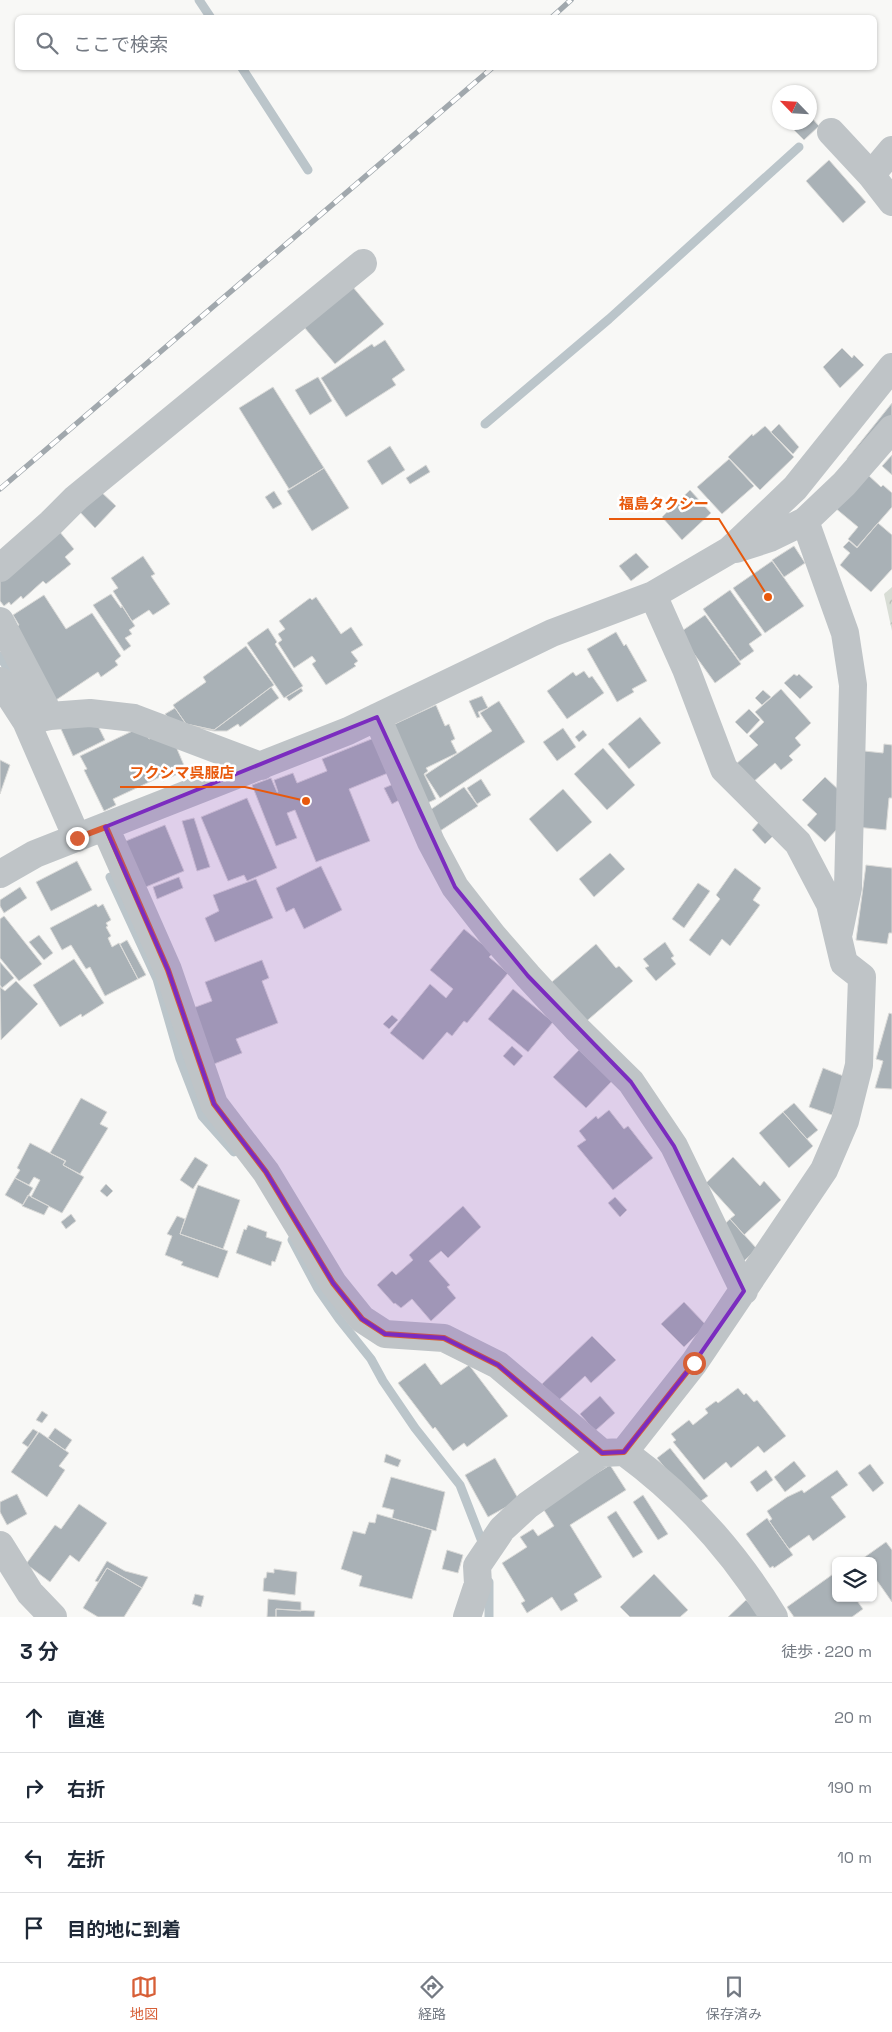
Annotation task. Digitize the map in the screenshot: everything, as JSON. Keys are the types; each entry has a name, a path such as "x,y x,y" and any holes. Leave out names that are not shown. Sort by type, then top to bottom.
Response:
{"street":[{"path":"832,132 871,175 892,202"},
{"path":"871,175 892,150"},
{"path":"0,568 76,498 363,263"},
{"path":"730,550 795,488 892,367"},
{"path":"0,874 35,854 348,731 552,632 653,594 730,550 770,538 805,521 844,484 892,430"},
{"path":"805,521 846,634 853,685 848,888 838,936"},
{"path":"467,1617 478,1584 477,1566 502,1529 528,1505 613,1452 694,1363 824,1170 845,1120 858,1065 862,977 844,963 830,904 798,842 724,768 686,669 653,594"},
{"path":"0,621 38,718 77,838"},
{"path":"0,681 38,718 90,714 134,718 261,766"},
{"path":"377,717 431,842 455,887 494,937 528,976 577,1029 631,1082 674,1146 744,1291"},
{"path":"106,827 168,970 214,1104 266,1172 333,1283 362,1319 385,1334 444,1338 498,1365 613,1452 655,1475 720,1541 754,1585 774,1617"},
{"path":"0,1545 30,1594 54,1617"}],"highlighted area":[{"path":"377,717 455,887 528,976 631,1082 674,1146 744,1291 694,1363 624,1452 602,1453 498,1365 444,1338 385,1334 362,1319 333,1283 266,1172 214,1104 168,970 105,827"}],"green space":[{"path":"892,587 892,631 884,594"}],"building":[{"path":"794,130 815,130 804,140"},
{"path":"829,160 866,202 843,223 806,181"},
{"path":"352,286 384,324 335,364 304,327"},
{"path":"385,340 405,370 392,379 396,385 346,417 321,378 372,344 374,347"},
{"path":"842,348 852,358 854,355 864,365 840,388 823,367"},
{"path":"318,377 332,401 310,415 295,390"},
{"path":"273,387 324,468 289,489 239,408"},
{"path":"892,403 892,420 855,466 847,459"},
{"path":"779,424 799,447 793,454 771,432"},
{"path":"765,426 794,457 760,490 728,457 752,434 753,436"},
{"path":"390,446 405,470 382,485 367,461"},
{"path":"892,455 892,475 882,466"},
{"path":"729,459 754,486 722,514 697,487"},
{"path":"426,465 430,472 410,484 406,478"},
{"path":"324,468 349,508 312,531 287,491"},
{"path":"867,474 881,487 883,485 892,493 892,507 857,547 848,539 858,527 834,507"},
{"path":"98,489 116,506 95,528 78,510"},
{"path":"690,490 711,513 682,540 662,517"},
{"path":"274,491 282,504 273,509 265,497"},
{"path":"878,523 892,535 892,569 871,592 840,565 850,553 843,547 849,541 857,548"},
{"path":"59,531 74,549 65,557 71,564 46,584 43,581 23,599 21,596 11,605 9,602 4,606 0,601 0,578"},
{"path":"794,546 805,563 784,577 772,560"},
{"path":"636,553 649,567 631,581 619,566"},
{"path":"143,556 155,574 151,576 170,604 153,615 149,610 132,621 113,591 118,588 111,578"},
{"path":"772,561 804,606 765,633 733,588"},
{"path":"730,590 762,635 749,644 754,651 740,661 703,609"},
{"path":"111,594 121,608 122,606 135,626 129,630 132,634 125,638 131,646 124,651 93,605"},
{"path":"44,595 66,629 92,613 121,656 115,661 118,665 101,677 98,672 56,700 11,630 19,625 13,615"},
{"path":"316,597 341,634 351,627 363,645 351,652 358,661 354,664 356,666 326,685 312,664 316,661 312,656 294,668 278,643 282,640 278,634 285,629 279,621 310,598 312,600"},
{"path":"705,615 741,664 715,683 679,633"},
{"path":"268,628 277,642 275,644 303,686 284,698 247,643"},
{"path":"616,632 624,646 626,644 647,681 632,689 634,692 617,702 587,649"},
{"path":"246,646 274,685 214,730 186,724 173,705 206,682 203,677"},
{"path":"584,671 589,678 592,676 604,693 567,719 547,691 573,672 576,676"},
{"path":"794,674 797,676 799,674 813,687 800,699 784,683"},
{"path":"271,687 279,698 240,727 238,724 227,731 214,731 171,721 165,714 175,708 186,724 214,730"},
{"path":"301,688 303,691 289,701 286,697"},
{"path":"781,689 811,723 795,738 801,745 789,756 793,760 781,770 775,763 752,783 736,764 758,745 749,736 764,722 755,712"},
{"path":"763,690 771,697 762,705 755,698"},
{"path":"482,696 488,708 478,712 480,717 477,718 469,701"},
{"path":"499,701 525,742 440,798 425,775 492,731 480,713"},
{"path":"436,705 445,726 449,724 455,739 451,741 457,753 426,768 428,771 424,774 436,799 419,807 384,729"},
{"path":"749,709 760,720 747,734 735,722"},
{"path":"87,716 95,720 105,740 73,756 61,729"},
{"path":"640,717 661,743 629,769 608,744"},
{"path":"143,726 149,739 169,730 186,770 163,781 161,776 113,799 116,805 104,811 84,770 87,769 80,756"},
{"path":"563,728 576,747 557,761 543,742"},
{"path":"583,730 587,735 579,742 575,737"},
{"path":"374,738 388,773 349,789 370,841 316,862 295,810 287,813 297,838 276,846 252,785 271,778 278,792 274,780 293,773 297,783 327,771 322,759"},
{"path":"884,744 892,745 892,798 889,798 886,830 856,827 864,751 883,753"},
{"path":"603,748 635,785 607,810 574,774"},
{"path":"0,760 10,765 0,794"},
{"path":"825,777 842,793 840,826 825,842 807,825 817,814 802,800"},
{"path":"481,779 491,795 477,804 467,788"},
{"path":"396,783 403,798 392,804 384,788"},
{"path":"464,787 478,806 437,833 424,814"},
{"path":"563,789 592,822 557,852 529,819"},
{"path":"247,798 277,868 247,881 244,875 228,881 201,817"},
{"path":"194,818 210,867 197,871 182,821"},
{"path":"759,822 773,836 765,844 752,830"},
{"path":"165,825 184,871 141,889 121,843"},
{"path":"610,853 625,869 594,897 579,879"},
{"path":"77,861 92,890 51,911 36,882"},
{"path":"866,865 892,868 892,933 889,933 887,944 856,940"},
{"path":"321,866 342,910 304,929 294,908 286,912 276,888"},
{"path":"735,868 761,888 753,900 760,905 730,946 722,939 710,956 689,940 720,899 716,895"},
{"path":"179,877 183,888 157,899 153,887"},
{"path":"256,879 273,918 215,942 205,918 219,911 213,895"},
{"path":"698,883 710,891 684,928 672,919"},
{"path":"20,887 27,898 4,913 0,906 0,900"},
{"path":"96,904 98,907 103,904 111,920 106,923 108,926 106,927 111,936 108,938 112,947 119,943 138,979 105,996 90,967 86,969 71,945 62,950 50,928"},
{"path":"4,916 42,964 19,981 0,958 0,919"},
{"path":"464,929 493,953 489,957 508,973 467,1023 464,1021 452,1036 447,1032 423,1060 390,1033 430,984 446,998 453,989 430,970"},
{"path":"39,935 53,953 44,960 29,942"},
{"path":"127,940 146,975 138,979 120,944"},
{"path":"665,942 674,956 671,958 676,964 656,981 645,968 649,966 643,959"},
{"path":"596,944 616,968 619,966 633,981 582,1025 546,987"},
{"path":"74,959 104,1003 82,1017 81,1014 60,1027 33,985"},
{"path":"262,960 269,978 262,981 278,1023 236,1039 242,1053 214,1064 193,1008 212,1001 205,982"},
{"path":"0,962 14,978 2,988 0,985"},
{"path":"16,981 38,1004 1,1040 0,987 5,991"},
{"path":"513,989 553,1022 528,1052 488,1019"},
{"path":"889,1013 892,1014 892,1089 875,1088 883,1061 876,1059"},
{"path":"392,1015 398,1020 389,1029 383,1024"},
{"path":"512,1046 523,1056 514,1066 503,1056"},
{"path":"579,1050 612,1081 586,1108 553,1077"},
{"path":"823,1068 846,1077 832,1115 809,1107"},
{"path":"81,1098 107,1112 100,1124 108,1128 80,1174 63,1165 66,1161 50,1153"},
{"path":"794,1103 818,1130 807,1139 783,1112"},
{"path":"609,1110 624,1129 628,1126 653,1158 613,1190 577,1146 586,1140 579,1131 596,1116 598,1119"},
{"path":"783,1112 813,1146 789,1168 759,1133"},
{"path":"30,1143 65,1161 63,1165 84,1177 62,1213 31,1197 40,1180 34,1177 29,1185 15,1178 20,1170 17,1168"},
{"path":"195,1157 208,1165 193,1189 180,1180"},
{"path":"733,1157 760,1186 764,1181 781,1200 744,1235 730,1219 735,1215 706,1183"},
{"path":"15,1178 33,1188 23,1205 5,1195"},
{"path":"106,1184 113,1191 107,1197 100,1191"},
{"path":"198,1185 240,1200 223,1249 180,1234"},
{"path":"28,1195 49,1206 44,1215 22,1206"},
{"path":"615,1197 627,1210 620,1217 608,1203"},
{"path":"463,1206 481,1227 448,1258 441,1251 429,1261 450,1285 447,1287 456,1298 431,1321 412,1299 401,1308 394,1304 377,1285 392,1271 396,1275 413,1260 409,1255"},
{"path":"71,1214 76,1221 66,1229 61,1222"},
{"path":"177,1216 185,1219 180,1234 228,1251 218,1278 181,1265 183,1262 165,1255 172,1236 167,1234"},
{"path":"730,1219 757,1249 744,1261 717,1231"},
{"path":"248,1225 267,1232 266,1237 282,1242 275,1262 272,1261 271,1266 236,1253 244,1229 246,1230"},
{"path":"684,1302 706,1325 684,1347 661,1324"},
{"path":"592,1336 616,1360 591,1383 585,1376 558,1401 542,1384"},
{"path":"425,1363 441,1385 469,1365 508,1416 467,1447 464,1443 453,1451 435,1427 433,1429 398,1383"},
{"path":"738,1388 744,1395 746,1393 754,1402 757,1400 786,1436 764,1453 758,1446 731,1468 726,1462 704,1480 673,1442 676,1440 671,1434 689,1420 693,1425 708,1413 705,1409 716,1401 718,1403"},
{"path":"600,1396 615,1413 595,1431 580,1414"},
{"path":"42,1411 48,1415 42,1423 36,1420"},
{"path":"55,1428 72,1440 65,1450 48,1438"},
{"path":"33,1429 38,1432 28,1447 22,1443"},
{"path":"39,1432 69,1453 59,1466 65,1470 47,1497 11,1472"},
{"path":"670,1448 708,1496 695,1505 657,1458"},
{"path":"386,1454 401,1460 398,1467 384,1462"},
{"path":"495,1458 519,1500 488,1517 465,1475"},
{"path":"794,1461 806,1476 785,1492 774,1477"},
{"path":"870,1464 884,1483 873,1492 858,1473"},
{"path":"610,1465 626,1490 570,1525 602,1577 574,1594 578,1601 561,1611 552,1597 527,1613 521,1603 525,1601 502,1563 527,1547 520,1537 533,1529 538,1536 554,1526 542,1507"},
{"path":"766,1470 773,1480 757,1492 750,1482"},
{"path":"837,1470 848,1485 831,1497 846,1517 813,1541 809,1535 789,1549 769,1521 772,1519 767,1511 787,1497 802,1490 804,1493"},
{"path":"391,1477 445,1492 436,1531 392,1518 394,1510 382,1507"},
{"path":"17,1494 27,1514 7,1525 0,1512 0,1502"},
{"path":"643,1495 668,1534 658,1540 633,1502"},
{"path":"79,1504 107,1523 79,1562 70,1555 50,1582 26,1564 55,1525 61,1529"},
{"path":"616,1511 643,1552 633,1558 607,1517"},
{"path":"377,1514 432,1530 412,1599 359,1586 362,1576 341,1569 353,1531 365,1534 369,1522 375,1523"},
{"path":"767,1518 793,1555 774,1568 773,1566 770,1568 746,1534"},
{"path":"886,1542 892,1550 892,1602 877,1581 877,1557 865,1557"},
{"path":"447,1550 463,1555 458,1573 442,1569"},
{"path":"107,1561 125,1571 148,1577 142,1588 107,1568 98,1582 95,1581"},
{"path":"107,1568 142,1588 124,1617 98,1617 83,1608"},
{"path":"274,1569 297,1572 295,1595 263,1591 264,1578 266,1578 267,1572 274,1573"},
{"path":"654,1574 688,1610 680,1617 630,1617 620,1607"},
{"path":"832,1575 832,1602 858,1602 863,1609 852,1617 794,1617 787,1607"},
{"path":"195,1594 204,1596 201,1607 192,1604"},
{"path":"268,1599 301,1602 301,1611 276,1609 276,1617 267,1617"},
{"path":"746,1600 762,1617 728,1617"},
{"path":"276,1609 315,1611 314,1617 276,1617"}],"waterway":[{"path":"199,0 209,15"},
{"path":"243,70 308,170"},
{"path":"485,424 609,319 799,147"},
{"path":"0,656 15,681"},
{"path":"110,877 157,979 180,1059 202,1116 234,1152"},
{"path":"292,1240 318,1289 371,1359 383,1381 415,1428 460,1485 483,1547"},
{"path":"489,1582 489,1617"}],"railway":[{"path":"554,15 571,0"},
{"path":"0,489 490,70"}],"place":[{"name":"福島タクシー","path":"768,597"},
{"name":"フクシマ呉服店","path":"306,801"}],"route":[{"path":"77,838 106,827 168,970 214,1104 266,1172 333,1283 362,1319 385,1334 444,1338 498,1365 602,1453 624,1452 694,1363"}]}
